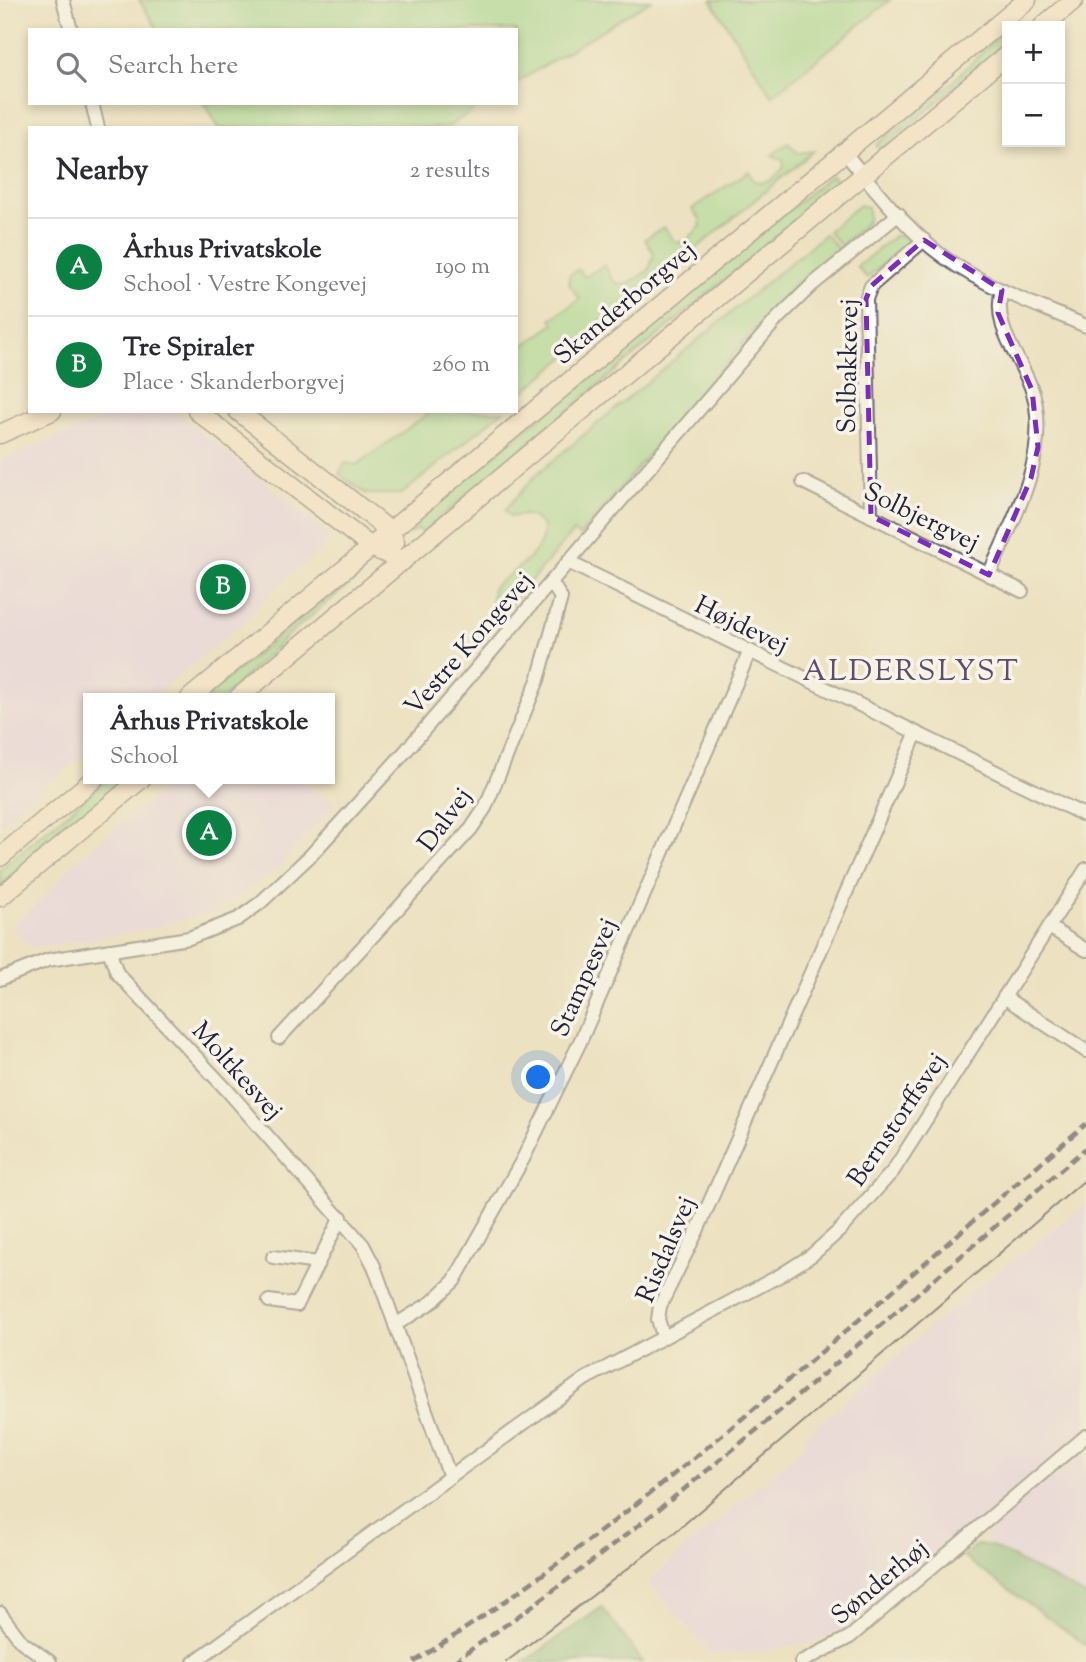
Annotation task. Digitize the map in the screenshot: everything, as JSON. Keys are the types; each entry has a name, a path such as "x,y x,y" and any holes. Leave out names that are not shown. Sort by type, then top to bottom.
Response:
{"main road":[{"name":"Skanderborgvej","path":"196,693 1027,0"},
{"path":"1048,21 1074,0"},
{"path":"244,693 1002,59"},
{"path":"0,433 47,413"},
{"path":"200,413 370,547 403,561"},
{"path":"241,413 390,531 403,561"},
{"path":"0,857 88,784"},
{"path":"0,897 135,784"}],"street":[{"path":"63,0 70,28"},
{"path":"92,105 98,126"},
{"path":"844,152 898,214 924,240 957,266 1002,290 1086,326"},
{"name":"Vestre Kongevej","path":"0,979 48,960 189,938 239,919 260,903 311,855 404,753 777,319 812,285 898,214"},
{"name":"Solbakkevej","path":"871,516 866,299 871,286 924,240"},
{"path":"989,575 1031,478 1038,447 1032,390 998,313 1002,290"},
{"name":"Solbjergvej","path":"803,482 1022,591"},
{"name":"Højdevej","path":"568,562 748,653 1086,816"},
{"name":"Dalvej","path":"279,1038 456,848 485,808 538,680 561,598 551,582"},
{"name":"Stampesvej","path":"395,1325 432,1302 454,1281 523,1159 580,1042 748,653"},
{"name":"Risdalsvej","path":"194,1662 585,1379 663,1336 658,1319 660,1306 697,1231 916,734"},
{"name":"Bernstorffsvej","path":"663,1336 779,1276 812,1255 850,1221 893,1171 1086,869"},
{"path":"1049,927 1086,950"},
{"name":"Moltkesvej","path":"109,950 117,972 341,1217 374,1266 450,1477"},
{"path":"1004,997 1086,1051"},
{"path":"269,1301 297,1305 341,1217"},
{"path":"273,1257 318,1263"},
{"name":"Sønderhøj","path":"801,1662 850,1637 1086,1436"},
{"path":"0,1613 21,1641 50,1662"}],"highlighted area":[{"path":"924,240 1002,290 998,313 1032,390 1038,447 1031,478 989,575 871,516 866,299 871,286"}],"shaded area":[{"path":"116,413 177,413 329,535 325,546 272,591 245,621 158,693 83,693 83,755 0,825 0,461"},
{"path":"170,784 304,784 336,803 274,872 211,914 134,932 33,948 10,927 48,893 73,864"},
{"path":"1086,1204 1086,1596 983,1539 996,1527 980,1518 846,1628 813,1642 761,1652 711,1655 648,1581 807,1444 803,1438 972,1291"}],"green space":[{"path":"139,0 651,0 518,82 518,28 157,28"},
{"path":"711,0 890,0 772,96"},
{"path":"1002,33 1002,47 880,150 876,145 946,88"},
{"path":"205,105 481,105 449,126 218,126"},
{"path":"788,143 798,153 814,151 518,396 518,350 554,324 551,319 580,299 569,284 569,276 578,269 585,277 604,265 615,283 626,285 649,270 654,254 645,239 664,227 676,243 686,241 701,226 700,219 692,209 749,171 753,180 771,180 784,167 783,160 772,155"},
{"path":"831,175 839,184 422,533 418,529 409,534 411,525"},
{"path":"859,205 868,207 868,221 841,246 828,231"},
{"path":"825,234 838,249 788,291 790,294 755,329 580,536 573,532 482,637 473,629 490,621 493,587 527,561 540,545 543,536 543,526 536,519 525,515 511,517 505,510 537,474"},
{"path":"900,235 909,241 867,278 857,267 894,236"},
{"path":"429,413 501,413 402,494 366,494 339,474 345,463 357,465"},
{"path":"357,571 360,575 287,636 228,693 210,693"},
{"path":"102,784 121,784 0,885 0,869"},
{"path":"976,1545 991,1546 1086,1596 1086,1645 963,1557"},
{"path":"602,1607 643,1662 524,1662"}],"tram line":[{"path":"506,1662 674,1533 1086,1179"}],"railway":[{"path":"414,1662 503,1602 675,1473 759,1405 1086,1124"},
{"path":"453,1662 617,1542 776,1414 1086,1148"}],"place":[{"name":"Tre Spiraler","path":"223,587"},
{"name":"Århus Privatskole","path":"209,833"}],"district":[{"name":"ALDERSLYST","path":"911,670"}]}
